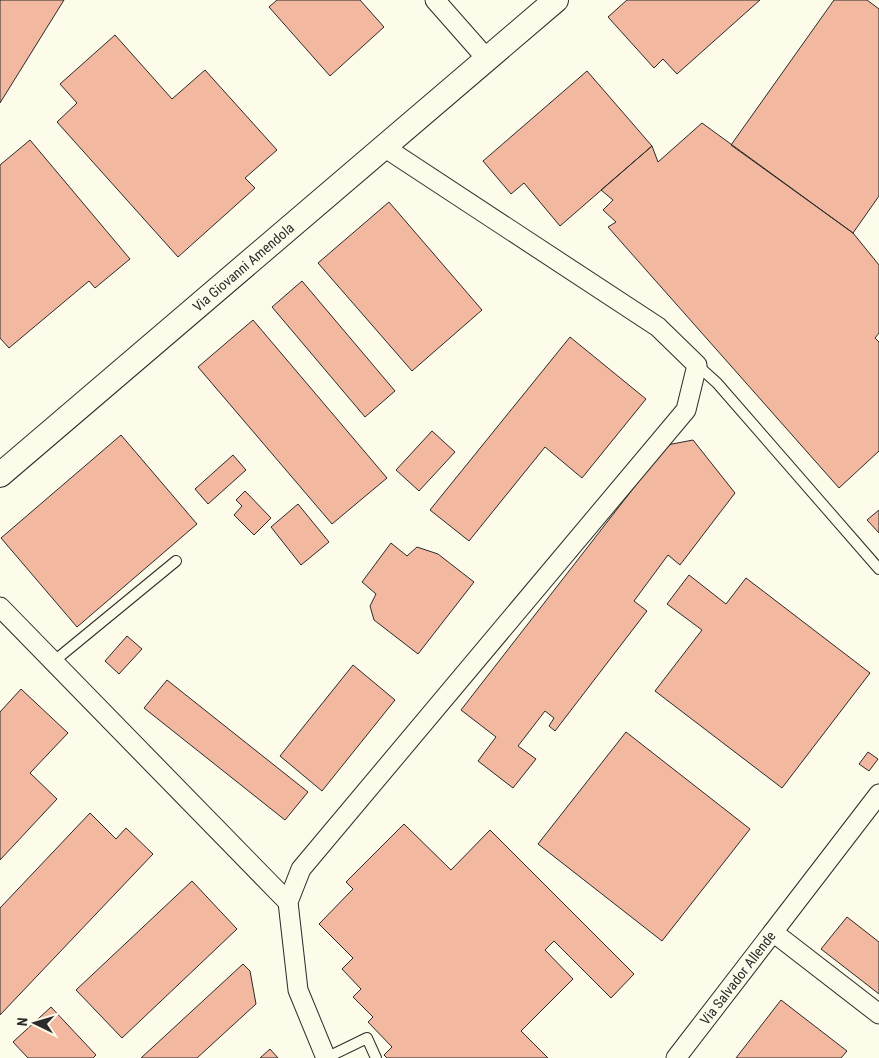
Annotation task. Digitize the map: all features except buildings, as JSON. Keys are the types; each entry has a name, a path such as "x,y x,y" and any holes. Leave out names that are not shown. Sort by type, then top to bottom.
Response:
{"street":[{"path":"435,0 487,59"},
{"name":"Via Giovanni Amendola","path":"0,475 556,0"},
{"path":"326,1058 298,990 288,902 301,869 686,410 697,365 658,327 384,147"},
{"path":"0,607 288,902"},
{"path":"772,932 878,798"},
{"name":"Via Salvador Allende","path":"676,1058 772,932 879,1014"}],"lane":[{"path":"697,365 717,383 879,569"},
{"path":"53,662 176,560"},
{"path":"326,1058 367,1038 376,1058"}]}
